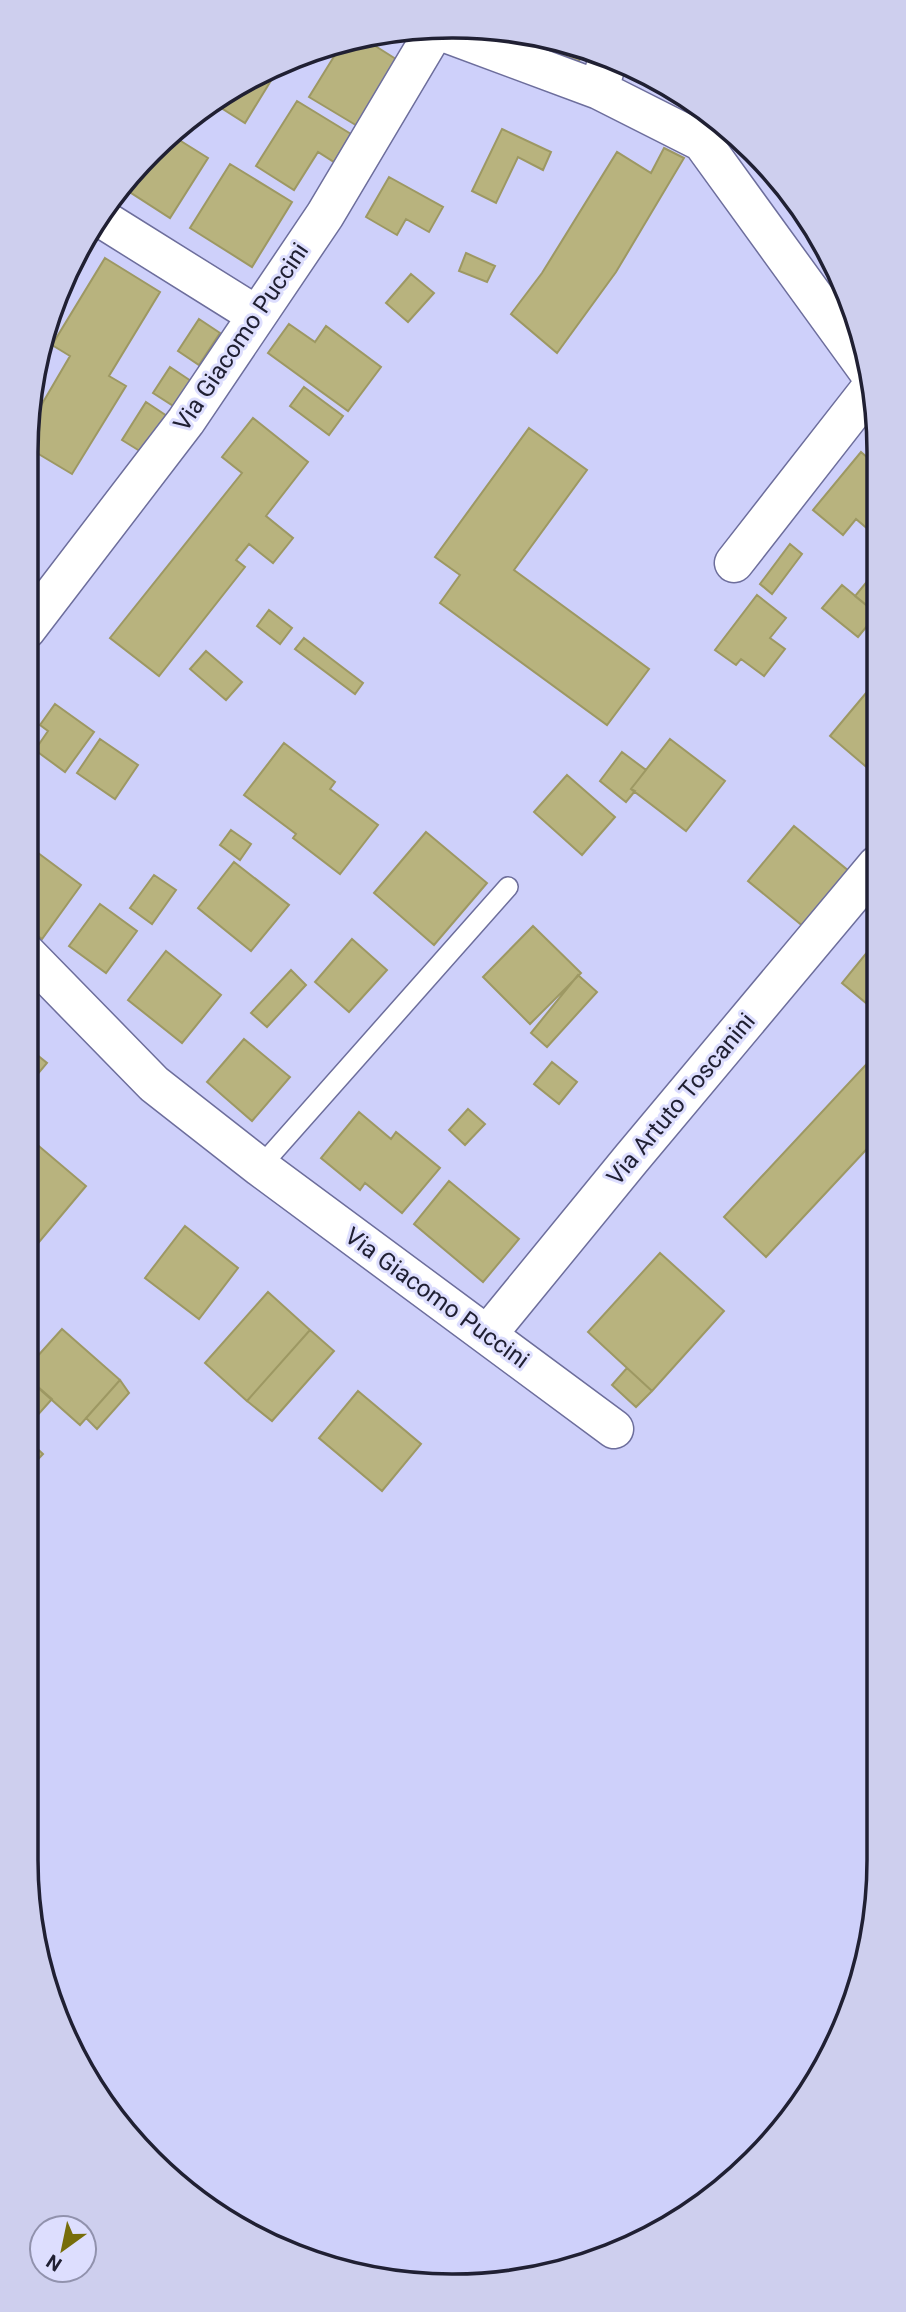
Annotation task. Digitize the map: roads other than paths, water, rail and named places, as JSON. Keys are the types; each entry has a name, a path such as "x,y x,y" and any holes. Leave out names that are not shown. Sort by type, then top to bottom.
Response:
{"street":[{"name":"Via Giacomo Puccini","path":"38,614 186,421 325,215 427,39"},
{"path":"470,39 604,74 702,142 855,353"},
{"path":"108,223 256,315"},
{"path":"734,563 864,397"},
{"name":"Via Artuto Toscanini","path":"487,1335 867,877"},
{"name":"Via Giacomo Puccini","path":"38,965 154,1084 260,1167 614,1429"}],"lane":[{"path":"260,1167 508,887"}]}
